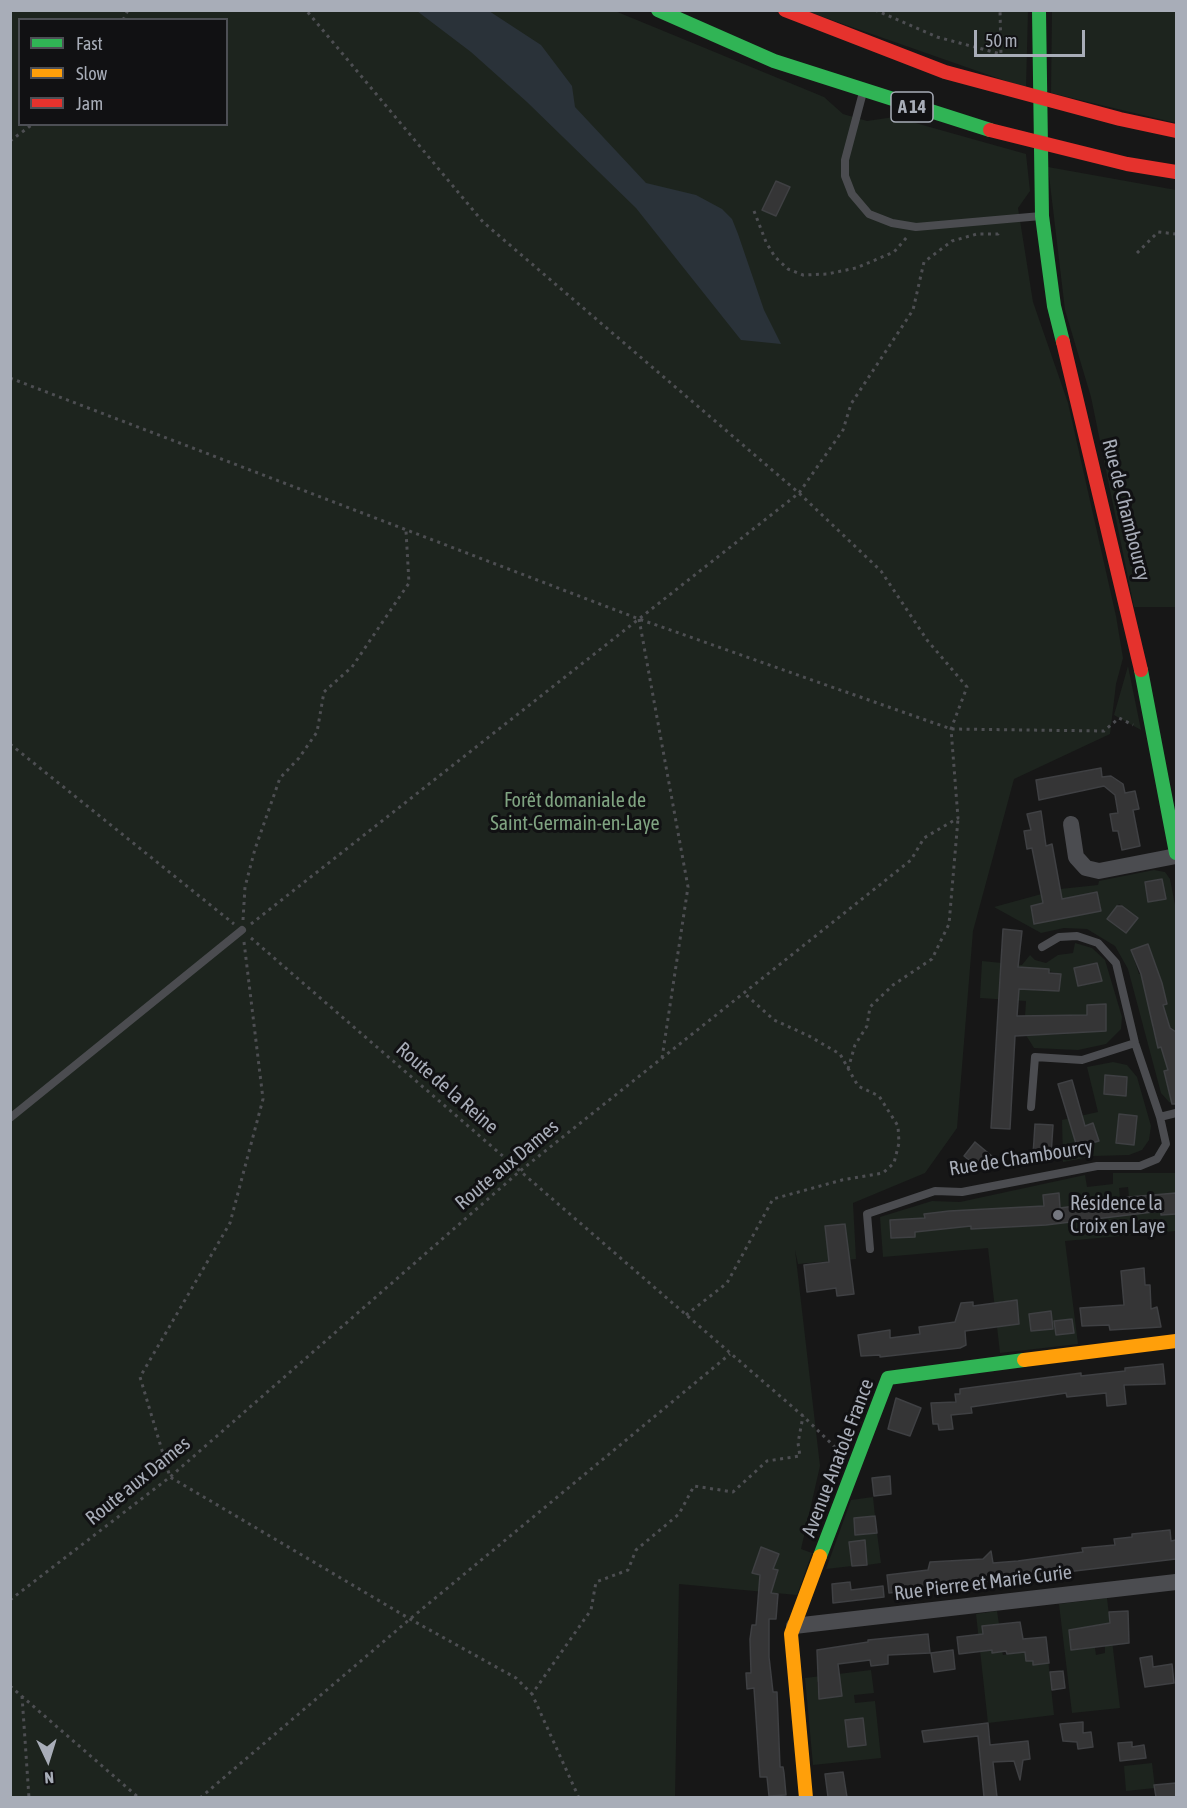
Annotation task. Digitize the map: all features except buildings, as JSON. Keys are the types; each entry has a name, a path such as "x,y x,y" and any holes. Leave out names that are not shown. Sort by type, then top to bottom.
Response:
{"main road":[{"name":"A 14","path":"658,10 774,61 863,91 1010,136 1127,164 1176,172"},
{"path":"785,10 945,72 1120,119 1176,131"},
{"name":"Rue de Chambourcy","path":"1039,10 1040,177 1042,216 1054,306 1128,606 1176,854"},
{"path":"1025,118 1057,126"},
{"name":"Avenue Anatole France","path":"806,1797 791,1634 888,1378 1176,1341"}],"street":[{"name":"Rue de Chambourcy","path":"1071,824 1076,857 1086,868 1099,871 1176,854"},
{"name":"Rue Pierre et Marie Curie","path":"794,1626 1176,1582"}],"lane":[{"path":"863,91 845,160 845,176 852,194 869,214 892,224 916,227 1042,216"},
{"path":"10,1118 242,930"},
{"path":"1042,947 1059,937 1077,936 1098,943 1116,963 1135,1043 1160,1117 1176,1113"},
{"path":"1031,1107 1035,1057 1082,1059 1135,1043"},
{"name":"Rue de Chambourcy","path":"870,1249 867,1214 935,1191 963,1192 1097,1166 1140,1166 1157,1159 1166,1144 1160,1117"}],"path":[{"path":"306,10 483,222 799,493 881,571 927,640 967,687 951,729 958,819 949,924 932,959 893,985 870,1007 867,1026 855,1045 849,1069"},
{"path":"875,10 937,37 1001,54 1000,10"},
{"path":"10,141 30,126"},
{"path":"754,212 766,242 775,257 788,269 803,275 827,274 856,268 894,252 916,227"},
{"path":"242,930 799,493 843,430 851,404 914,310 924,262 952,241 977,234 998,234 1002,219"},
{"path":"1137,253 1158,232 1176,234"},
{"path":"10,378 639,619 951,729 1104,730 1119,718 1141,732 1153,732"},
{"path":"406,531 409,583 352,668 324,692 317,732 299,759 280,778 255,849 245,887 242,930 263,1099 230,1223 140,1377 170,1477 410,1619 516,1678 532,1694 579,1797"},
{"path":"639,619 688,887 662,1058"},
{"name":"Route de la Reine","path":"10,744 242,930 803,1416 855,1465"},
{"name":"Route aux Dames","path":"10,1600 170,1477 520,1171 911,860 924,838 958,819"},
{"path":"686,1315 727,1283 773,1199 842,1180 883,1173 894,1163 899,1143 898,1126 879,1096 858,1086 840,1054 774,1020 744,993"},
{"path":"200,1797 410,1619 730,1354"},
{"path":"532,1694 591,1610 596,1582 628,1570 636,1550 679,1514 694,1486 733,1492 767,1461 800,1456 798,1443 803,1416"},
{"path":"10,1686 139,1797"},
{"path":"22,1696 29,1797"}],"green space":[{"name":"Forêt domaniale de Saint-Germain-en-Laye","path":"11,11 615,11 824,97 843,114 867,121 894,117 1026,154 1030,191 1018,208 1033,302 1068,403 1116,616 1123,658 1116,684 1110,734 1014,779 973,931 957,1128 925,1173 853,1203 856,1259 798,1264 795,1250 820,1466 801,1549 812,1553 797,1595 679,1584 675,1797 11,1798","holes":["778,1554 773,1568 778,1571 774,1584 752,1572"]},
{"path":"806,11 1028,11 1026,88"},
{"path":"1052,11 1176,11 1176,123 1051,93"},
{"path":"1048,167 1176,190 1176,607 1134,607 1091,397 1065,310"},
{"path":"1128,666 1141,730 1114,715"},
{"path":"1154,870 1165,872 1170,879 1176,910 1176,1032 1171,1030 1168,1021 1152,1026 1158,1047 1176,1047 1176,1067 1164,1071 1169,1093 1176,1091 1176,1105 1169,1102 1161,1093 1128,969 1115,946 1087,929 1064,928 1041,933 994,907 1060,889 1098,885 1099,881","holes":["1162,879 1166,899 1149,902 1145,882","1097,892 1101,910 1067,898","1054,901 1057,919 1034,924 1031,906","1119,904 1137,918 1108,918","1148,944 1157,968 1139,974 1131,950","1162,985 1167,1004 1149,1009"]},
{"path":"1075,943 1092,948 1105,960 1122,1017 1121,1029 1106,1044 1078,1050 1034,1048 1024,1032 1026,1001 980,998 982,961 1022,965 1030,955 1035,960 1046,963 1058,955 1073,953","holes":["1097,963 1102,981 1079,986 1075,968","1035,968 1061,974 1059,991 1033,990","1000,970 1019,970 1000,993","1106,1004 1106,1031 1087,1031 1087,1005","1035,1016 1066,1016 1067,1034 1036,1035"]},
{"path":"1113,1062 1127,1065 1137,1077 1151,1126 1149,1140 1142,1150 1129,1155 1094,1156 1063,1162 1062,1120 1098,1112 1087,1067","holes":["1105,1076 1127,1077 1126,1095 1104,1094","1119,1114 1137,1116 1134,1145 1116,1143","1093,1123 1098,1140 1077,1147 1072,1130"]},
{"path":"1113,1173 1176,1173 1176,1193 1160,1195 1162,1215 1176,1214 1176,1231 1065,1241 1078,1344 1000,1353 988,1248 883,1257 880,1217 932,1201 960,1202 1085,1175 1087,1187 1113,1184","holes":["1128,1187 1129,1197 1146,1195 1148,1212 1122,1215 1119,1188","1058,1193 1060,1208 1070,1207 1071,1222 1046,1225 1043,1195","1106,1199 1108,1218 1084,1220 1082,1202","1006,1210 1034,1225 1007,1227","949,1211 950,1228 926,1231 925,1214","913,1219 915,1236 891,1238 890,1220","1017,1300 1019,1324 1003,1325 1001,1302","1051,1311 1053,1329 1031,1331 1030,1314"]},
{"path":"873,1497 875,1516 854,1518 855,1535 877,1533 881,1563 867,1565 864,1541 849,1543 852,1566 826,1569 851,1500"},
{"path":"1107,1598 1120,1708 1072,1713 1059,1604","holes":["1105,1624 1105,1653 1096,1655 1094,1641 1085,1642 1086,1648 1071,1650 1069,1630 1091,1630 1090,1626"]},
{"path":"997,1611 999,1624 982,1627 984,1642 991,1642 992,1652 1002,1651 1003,1655 1025,1652 1026,1661 1033,1661 1034,1665 1041,1664 1041,1660 1048,1659 1054,1715 988,1723 976,1614"},
{"path":"871,1670 874,1693 854,1695 855,1703 875,1701 881,1758 813,1765 805,1678","holes":["840,1679 835,1687 836,1697 819,1699 817,1682","863,1719 866,1745 848,1747 845,1721"]},
{"path":"1152,1763 1155,1788 1126,1791 1124,1766"}],"shaded area":[{"path":"417,11 489,11 541,45 572,86 575,107 646,183 696,195 722,209 732,219 764,310 781,344 741,340 636,208 527,102 471,52"}],"traffic: fast":[{"path":"658,10 774,61 990,130"},
{"path":"1039,10 1042,216 1054,306 1063,342"},
{"path":"1141,670 1176,853"},
{"path":"820,1556 888,1378 1024,1360"}],"traffic: slow":[{"path":"1024,1360 1176,1341"},
{"path":"806,1798 791,1634 820,1556"}],"traffic: jam":[{"path":"785,10 945,72 1120,119 1176,131"},
{"path":"990,130 1127,164 1176,172"},
{"path":"1063,342 1141,670"}],"place":[{"name":"Résidence la Croix en Laye","path":"1058,1215"}]}
